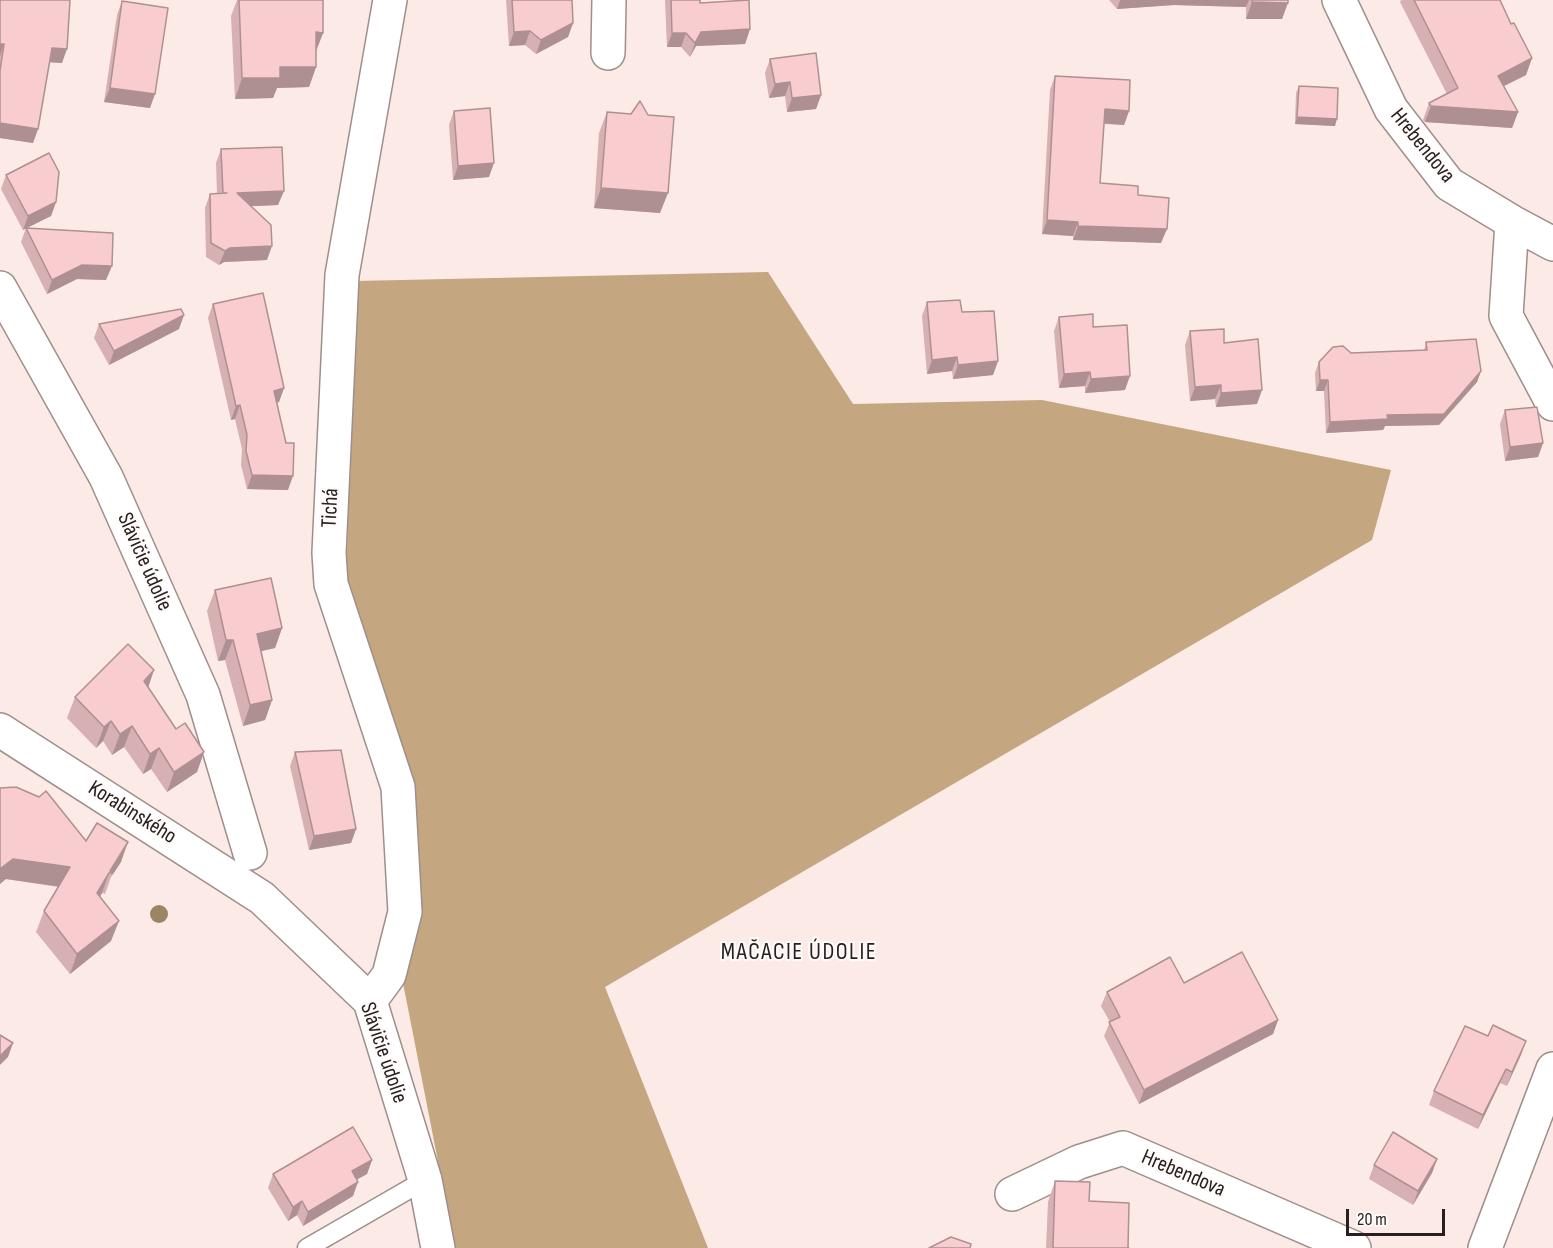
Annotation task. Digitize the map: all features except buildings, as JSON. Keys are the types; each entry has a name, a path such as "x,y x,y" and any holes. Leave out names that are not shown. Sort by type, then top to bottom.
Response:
{"street":[{"name":"Tichá","path":"370,1001 390,975 405,912 398,786 331,584 329,553 342,274 390,0"},
{"path":"608,53 609,0"},
{"name":"Hrebendova","path":"1339,0 1391,109 1449,184 1553,244"},
{"path":"1512,222 1506,316 1553,404"},
{"name":"Slávičie údolie","path":"0,288 106,477 194,673 203,695 250,853"},
{"name":"Korabinského","path":"0,730 219,868 262,898"},
{"name":"Slávičie údolie","path":"262,898 370,1001 425,1180 438,1248"},
{"path":"1485,1248 1553,1069"},
{"name":"Hrebendova","path":"1012,1194 1079,1162 1123,1148 1353,1248"}],"lane":[{"path":"307,1248 425,1180"}],"shaded area":[{"path":"768,272 853,404 1042,400 1391,470 1372,540 605,987 708,1248 455,1248 403,983 420,908 346,581 356,281"}],"district":[{"name":"MAČACIE ÚDOLIE","path":"799,953"}]}
